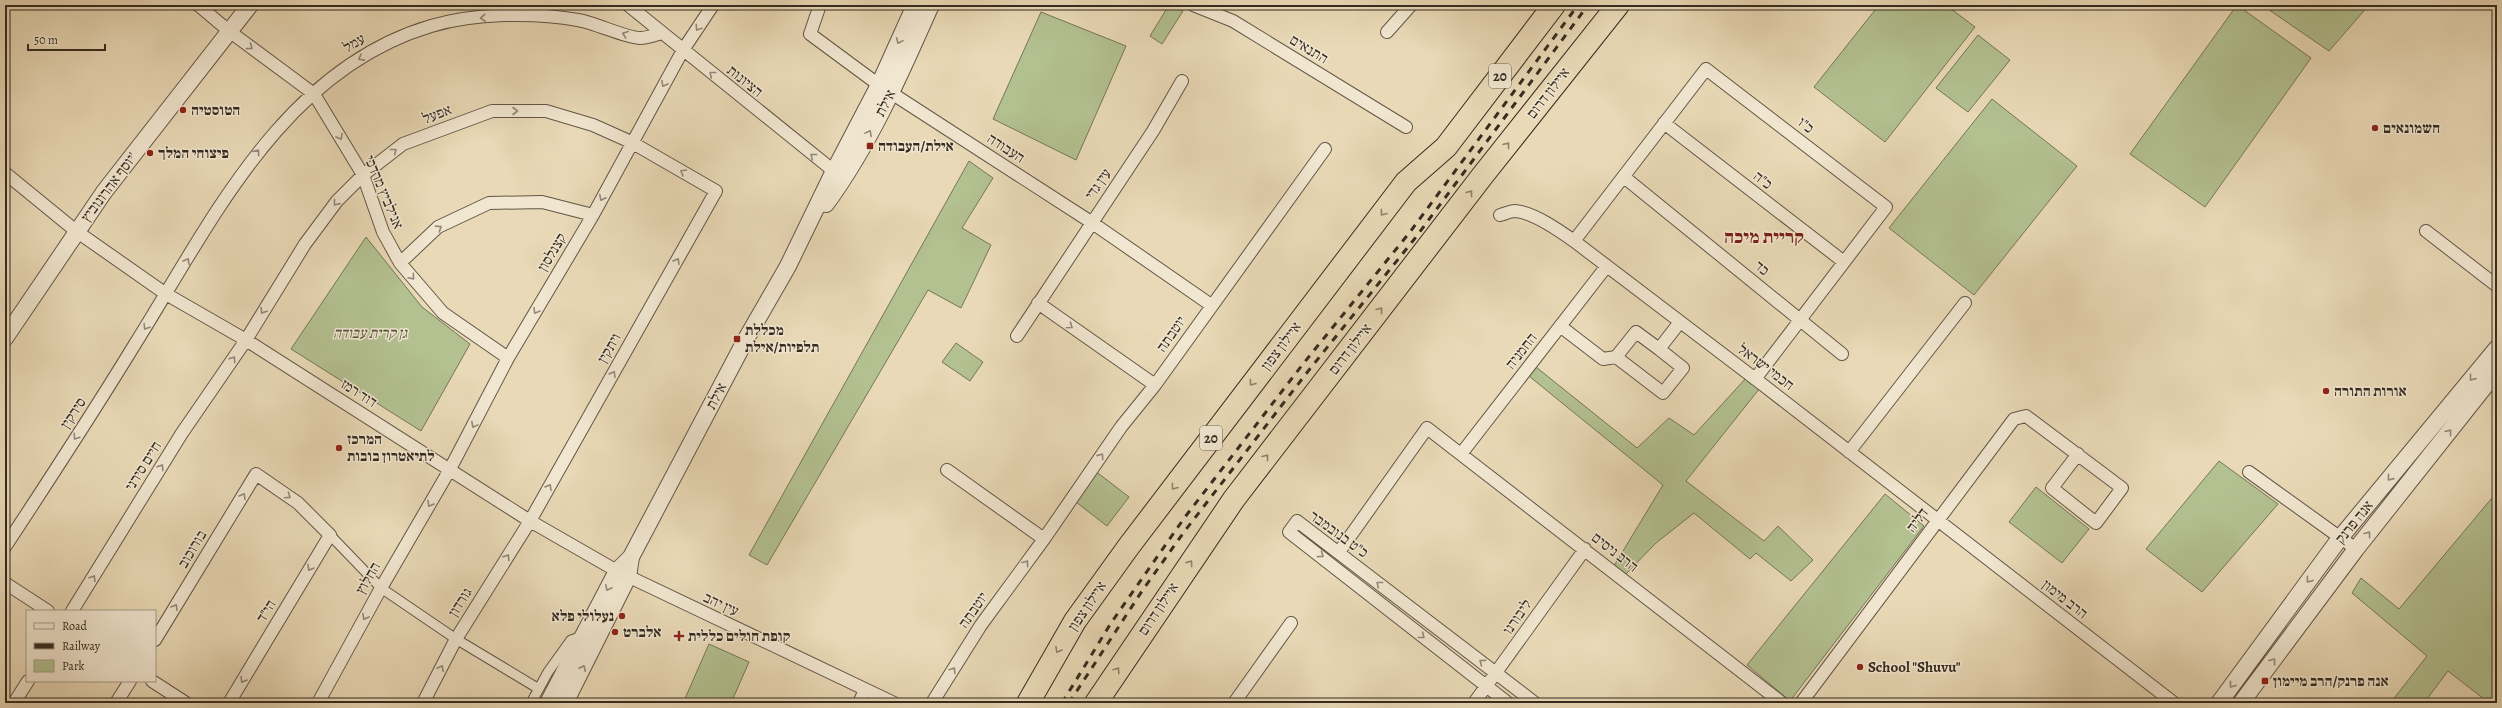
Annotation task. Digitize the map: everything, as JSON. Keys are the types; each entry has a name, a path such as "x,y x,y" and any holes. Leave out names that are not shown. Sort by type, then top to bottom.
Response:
{"highway":[{"path":"1406,182 1536,5"},
{"name":"איילון צפון","path":"1028,703 1075,621 1129,546 1406,182 1446,147 1554,5"},
{"name":"איילון דרום","path":"1096,703 1234,499 1618,5"},
{"path":"1546,96 1625,5"},
{"path":"1024,703 1040,680"}],"street":[{"name":"אנילביץ מרדכי","path":"198,5 229,31 314,94 363,175 383,232 400,263 443,313 508,358"},
{"name":"יוסף אהרונוביץ'","path":"5,338 76,231 104,192 250,5"},
{"name":"הציונות","path":"628,5 839,176"},
{"name":"קצנלסון","path":"450,471 508,358 593,215 631,142 683,50 714,5"},
{"name":"העבודה","path":"820,5 810,34 885,88 1091,222 1211,304"},
{"name":"אילת","path":"885,88 915,5"},
{"name":"אילת","path":"548,703 585,636 622,574 746,339 803,236 839,176 931,5"},
{"name":"התנאים","path":"1193,5 1232,21 1406,127"},
{"path":"1387,32 1411,5"},
{"name":"עמל","path":"166,294 214,215 259,149 291,114 348,65 385,44 431,26 477,18 526,15 577,19 600,24 638,38 662,33"},
{"name":"כ\"ו","path":"1664,122 1706,68 1886,207 1844,262"},
{"name":"עין גדי","path":"1017,336 1091,222 1153,131 1182,81"},
{"name":"אפעל","path":"246,340 305,244 337,201 363,175 403,144 492,111 546,111 593,126 631,142 716,191"},
{"path":"1574,241 1624,177 1664,122"},
{"name":"כ\"ה","path":"1664,122 1844,262"},
{"name":"יוטבתה","path":"932,703 981,625 1044,539 1121,427 1155,385 1211,304 1278,216 1325,149"},
{"name":"דוד רמז","path":"5,173 76,231 166,294 246,340 530,521 622,574"},
{"name":"כד","path":"1624,177 1842,354"},
{"name":"ויתקין","path":"530,521 716,191"},
{"path":"400,263 438,227 489,203 542,202 593,215"},
{"name":"חכמי ישראל","path":"1500,215 1515,211 1554,227 1756,379 1937,520"},
{"path":"2426,231 2497,286"},
{"path":"1756,379 1844,262"},
{"name":"החמניה","path":"1461,454 1606,267"},
{"name":"סירקין","path":"5,547 166,294"},
{"path":"1038,303 1155,385"},
{"path":"1849,452 1965,303"},
{"path":"1659,349 1680,322"},
{"path":"1560,326 1603,359 1616,357 1636,332 1683,368 1663,393 1616,357"},
{"name":"חיים סירני","path":"73,610 182,433 246,340"},
{"name":"אנה פרנק","path":"2219,703 2340,538 2497,348"},
{"name":"אנה פרנק","path":"2241,703 2356,549 2497,371"},
{"name":"דליה","path":"1801,703 2014,418 2026,416 2078,454 2122,488 2096,523 2052,488 2078,454"},
{"name":"הרב ניסים","path":"1339,552 1426,428 1585,549 1782,703"},
{"path":"947,470 1044,539"},
{"name":"החלוץ","path":"318,703 381,588 450,471"},
{"path":"2249,472 2356,549"},
{"name":"בורוכוב","path":"156,638 256,474 298,503 330,535"},
{"name":"הרב מימון","path":"1937,520 2174,703"},
{"name":"גורדון","path":"423,703 456,639 530,521"},
{"name":"כ\"ט בנובמבר","path":"1508,703 1289,532 1297,521 1536,703"},
{"path":"330,535 381,588 456,639 538,689"},
{"name":"הי\"ד","path":"229,703 330,535"},
{"name":"ליבורנו","path":"1474,703 1585,549"},
{"name":"אילת","path":"566,703 622,574"},
{"name":"עין יהב","path":"622,574 866,690"},
{"path":"5,582 47,610"},
{"path":"1234,703 1291,623"},
{"path":"531,703 538,689 571,640 585,636"},
{"path":"14,703 27,682"},
{"path":"116,703 129,682"},
{"path":"154,682 186,703"},
{"path":"859,703 866,690 894,703"}],"green space":[{"path":"1169,5 1183,11 1162,44 1150,36"},
{"path":"1879,5 1946,5 1975,27 1885,142 1814,87"},
{"path":"2237,5 2311,58 2205,207 2130,154"},
{"path":"2262,5 2369,5 2329,51"},
{"path":"1041,12 1126,46 1076,160 993,119"},
{"path":"1978,35 2010,60 1968,112 1936,88"},
{"path":"1992,99 2077,166 1974,295 1889,228"},
{"path":"969,161 993,178 962,228 991,245 961,308 928,290 767,565 749,555"},
{"name":"גן קרית עבודה","path":"366,237 422,307 470,344 421,431 291,349"},
{"path":"956,343 983,362 970,381 942,362"},
{"path":"1531,363 1637,448 1669,418 1694,435 1746,378 1760,388 1686,481 1764,541 1778,526 1813,560 1791,581 1756,553 1750,559 1694,513 1656,543 1622,578 1612,569 1663,485 1524,372"},
{"path":"2219,461 2278,504 2202,592 2146,549"},
{"path":"1094,470 1129,497 1107,526 1072,499"},
{"path":"2036,487 2089,529 2062,563 2009,522"},
{"path":"2497,492 2497,703 2489,703 2448,671 2424,703 2394,703 2392,701 2427,656 2352,593 2361,578 2399,609"},
{"path":"1885,494 1924,526 1790,701 1747,665"},
{"path":"709,644 749,662 731,703 683,703"}],"railway":[{"path":"1062,703 1111,623 1185,517 1303,364 1410,232 1578,5"},
{"path":"1069,703 1142,591 1184,532 1309,370 1416,237 1588,5"}],"place":[{"name":"הטוסטיה","path":"183,110"},
{"name":"חשמונאים","path":"2375,128"},
{"name":"אילת/העבודה","path":"870,146"},
{"name":"פיצוחי המלך","path":"150,153"},
{"name":"מכללת תלפיות/אילת","path":"737,339"},
{"name":"אורות התורה","path":"2326,391"},
{"name":"המרכז לתיאטרון בובות","path":"339,448"},
{"name":"נעלולי פלא","path":"622,616"},
{"name":"אלברט","path":"615,632"},
{"name":"קופת חולים כללית","path":"679,636"},
{"name":"School \"Shuvu\"","path":"1860,667"},
{"name":"אנה פרנק/הרב מיימון","path":"2265,681"}],"district":[{"name":"קריית מיכה","path":"1764,237"}]}
